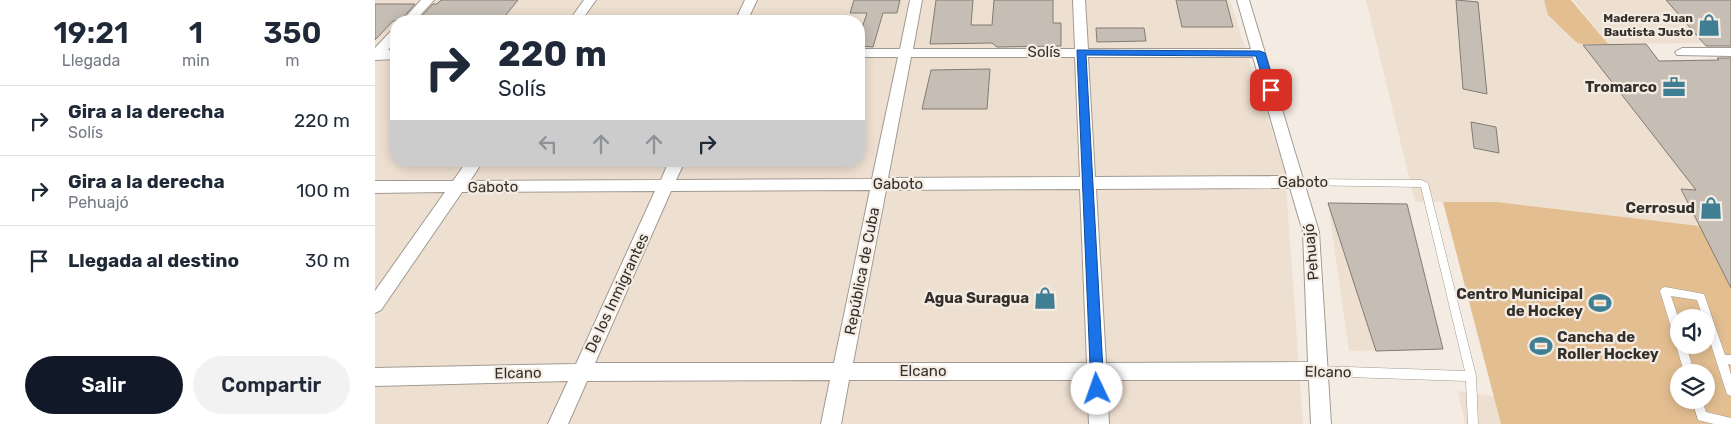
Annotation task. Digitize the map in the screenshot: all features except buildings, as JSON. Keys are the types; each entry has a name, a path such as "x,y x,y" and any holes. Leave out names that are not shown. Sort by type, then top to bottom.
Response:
{"street":[{"path":"414,15 428,0"},
{"path":"579,15 590,0"},
{"path":"744,15 751,0"},
{"name":"República de Cuba","path":"831,424 916,0"},
{"path":"1079,0 1099,424"},
{"name":"Pehuajó","path":"1243,0 1298,182 1311,232 1321,424"},
{"path":"376,55 390,40"},
{"path":"1682,52 1731,52"},
{"name":"Solís","path":"865,53 1260,53"},
{"path":"376,55 390,55"},
{"path":"375,305 471,167"},
{"name":"De los Inmigrantes","path":"558,424 674,167"},
{"name":"Gaboto","path":"375,187 1298,182"},
{"name":"Elcano","path":"375,377 581,372 1318,371"}],"lane":[{"name":"Gaboto","path":"1298,182 1421,182 1427,189 1471,376"},
{"path":"1670,309 1665,291 1701,297 1706,309"},
{"path":"1715,332 1726,360 1731,391"},
{"name":"Elcano","path":"1318,371 1471,376"},
{"path":"1471,376 1473,424"},
{"path":"1700,409 1702,416 1731,423"}],"shaded area":[{"path":"375,0 1230,0 1285,172 1303,424 375,424"},
{"path":"1366,0 1549,0 1696,190 1681,190 1700,226 1497,202 1415,202"},
{"path":"1544,0 1571,0 1608,44 1581,44 1576,42 1548,15"},
{"path":"1573,0 1731,0 1731,7 1672,7 1704,43 1608,44"},
{"name":"Centro Municipal de Hockey","path":"1443,202 1497,202 1700,226 1731,288 1731,424 1501,424"},
{"path":"1328,203 1407,204 1443,349 1349,351"},
{"path":"1458,391 1494,396 1501,424 1465,424"}],"place":[{"name":"Maderera Juan Bautista Justo","path":"1709,25"},
{"name":"Tromarco","path":"1674,87"},
{"name":"Cerrosud","path":"1711,208"},
{"name":"Agua Suragua","path":"1045,298"},
{"name":"Centro Municipal de Hockey","path":"1600,303"},
{"name":"Cancha de Roller Hockey","path":"1541,346"}],"route":[{"path":"1097,389 1081,52 1260,53 1271,90"}]}
